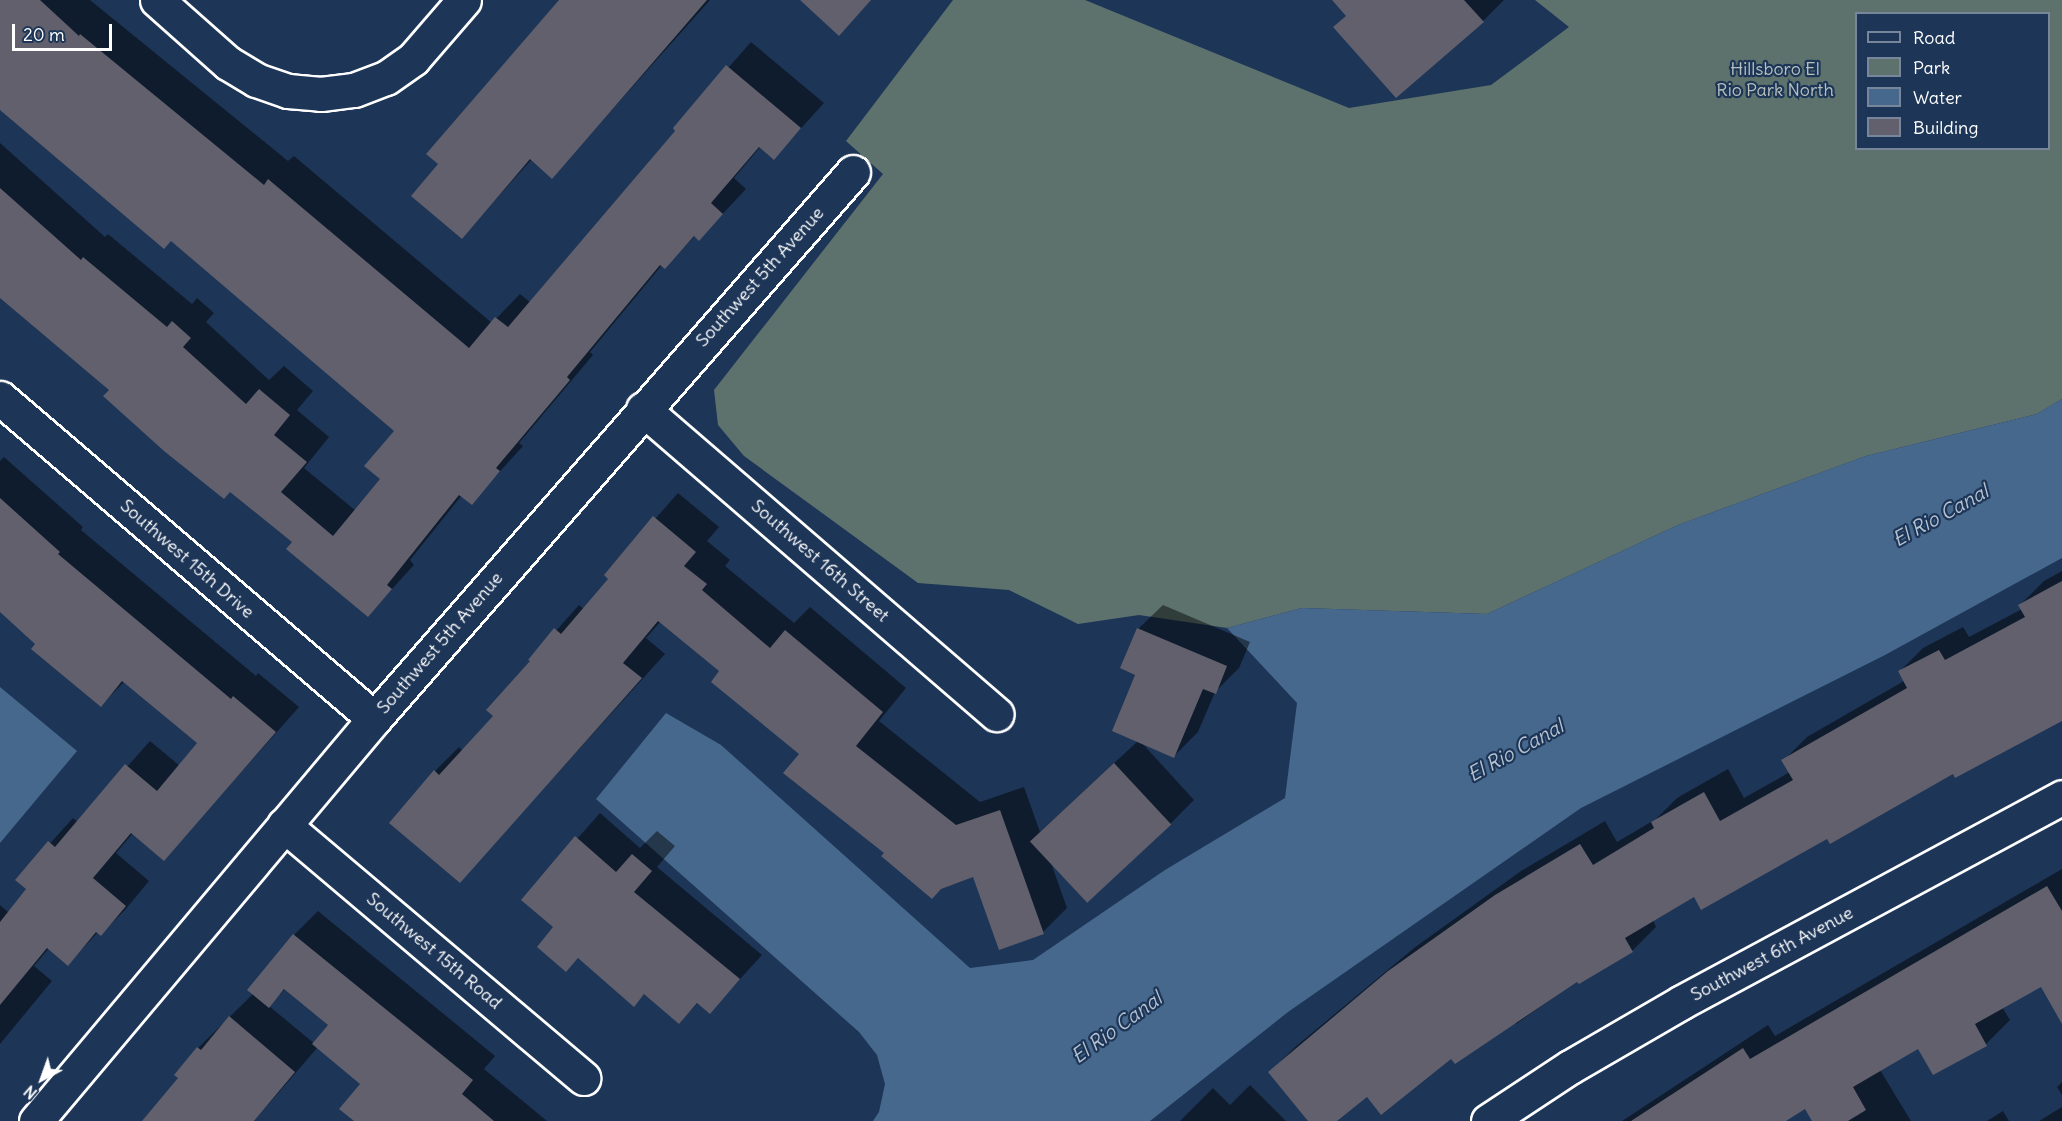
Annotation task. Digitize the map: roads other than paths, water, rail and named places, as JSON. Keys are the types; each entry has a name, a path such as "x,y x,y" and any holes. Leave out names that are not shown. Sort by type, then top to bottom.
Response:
{"street":[{"path":"157,0 228,63 256,80 288,91 321,94 354,90 386,78 413,59 464,0"},
{"name":"Southwest 5th Avenue","path":"36,1121 374,719 853,172"},
{"name":"Southwest 15th Drive","path":"0,398 374,719"},
{"name":"Southwest 16th Street","path":"644,409 996,714"},
{"name":"Southwest 6th Avenue","path":"1488,1121 1570,1067 1682,1002 2062,798"},
{"name":"Southwest 15th Road","path":"284,825 583,1078"}],"water":[{"name":"El Rio Canal","path":"2062,399 2062,558 1885,655 1581,808 1288,1012 1150,1121 873,1121 879,1112 885,1084 877,1055 859,1032 596,799 666,713 721,745 970,968 1033,960 1165,870 1285,798 1297,703 1227,628 1302,608 1487,614 1678,525 1866,456 2037,414"},
{"path":"0,687 77,751 0,843"}],"park label":[{"name":"Hillsboro El Rio Park North","path":"1775,80"}]}
